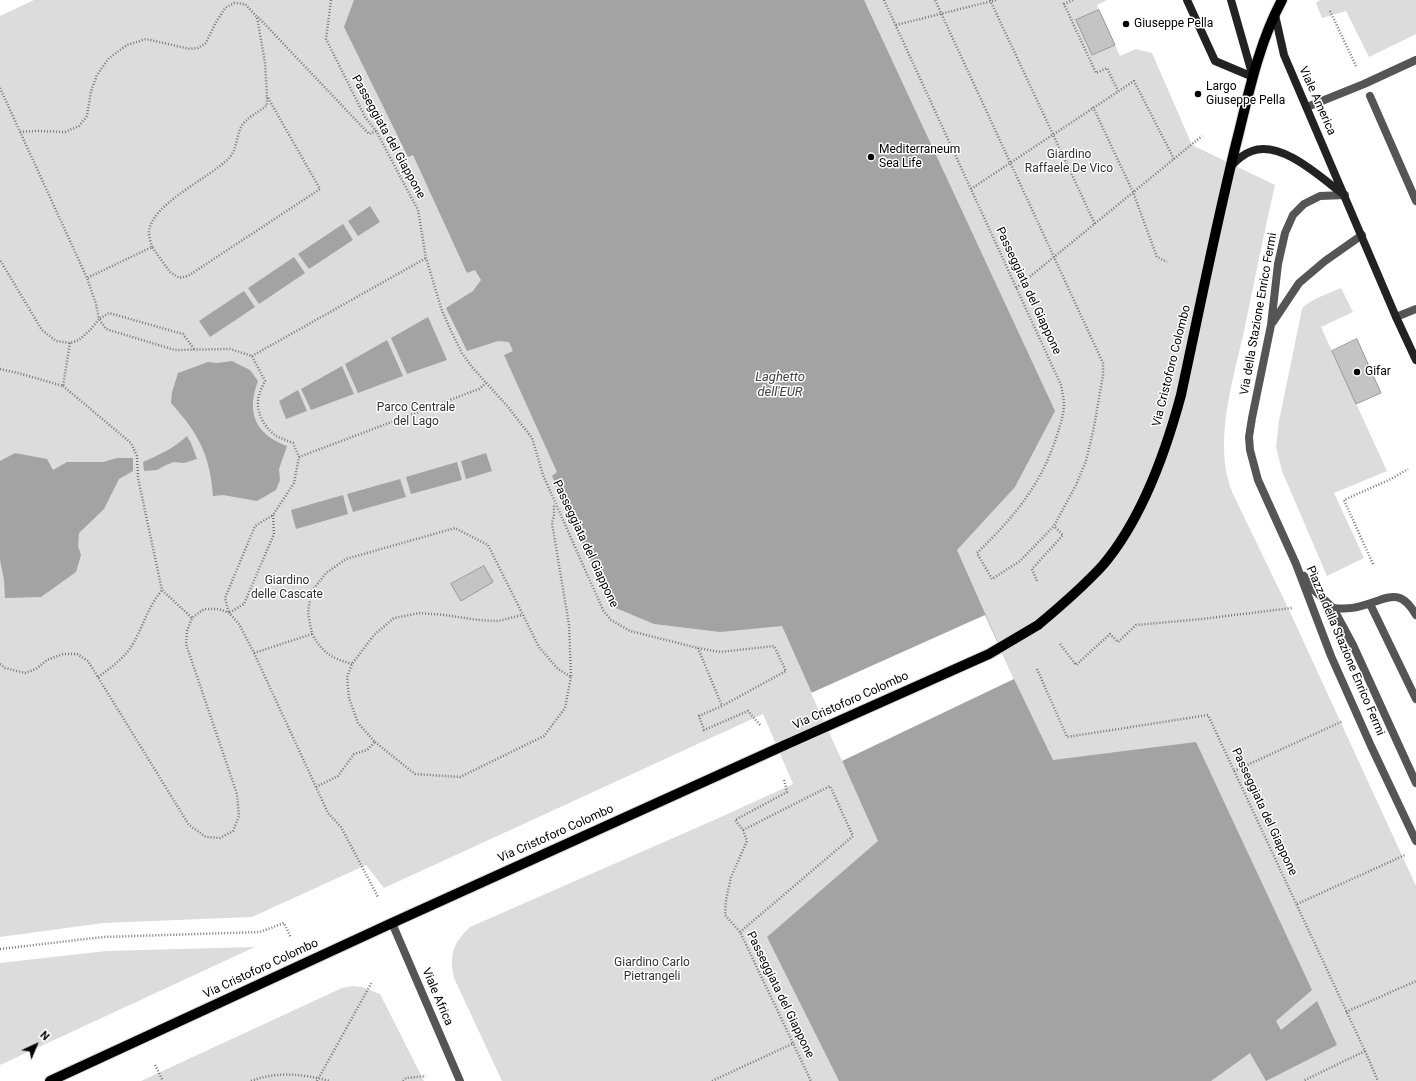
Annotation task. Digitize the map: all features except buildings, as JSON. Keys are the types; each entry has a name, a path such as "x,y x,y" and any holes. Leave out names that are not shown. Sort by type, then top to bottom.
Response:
{"main road":[{"name":"Via Cristoforo Colombo","path":"50,1081 392,923 989,654 1038,625 1070,599 1104,564 1134,518 1149,487 1176,416 1230,168 1253,77 1262,46 1274,15 1282,0"}],"street":[{"path":"1187,0 1215,61 1253,77"},
{"path":"1231,0 1253,77"},
{"name":"Viale America","path":"1274,15 1284,55 1396,317 1416,360"},
{"path":"1307,107 1364,84 1416,60"},
{"path":"1370,96 1416,200"},
{"path":"1230,168 1245,154 1253,150 1276,150 1302,164 1345,195"},
{"name":"Via della Stazione Enrico Fermi","path":"1296,564 1258,480 1250,450 1249,437 1271,324 1280,254 1285,233 1293,216 1304,204 1314,198 1328,194 1345,195"},
{"path":"1271,324 1299,283 1325,261 1362,235"},
{"path":"1396,317 1416,309"},
{"name":"Piazza della Stazione Enrico Fermi","path":"1296,564 1314,590 1333,608 1349,608 1370,604 1388,597 1399,598 1407,602 1416,615"},
{"name":"Piazza della Stazione Enrico Fermi","path":"1296,564 1331,656 1371,746 1416,841"},
{"path":"1370,604 1416,700"},
{"path":"1333,608 1353,645 1416,783"},
{"name":"Viale Africa","path":"392,923 460,1081"}],"path":[{"name":"Passeggiata del Giappone","path":"332,0 326,39 365,117 376,132 418,210 426,258 441,308 462,353 532,438 543,475 603,610 611,620 630,631 698,648 720,652 774,646 786,671 722,706"},
{"name":"Passeggiata del Giappone","path":"884,0 1061,385 1064,404 1062,421 1053,448 1037,481 1026,500 1004,528 978,553 992,579 1020,561 1054,526"},
{"path":"935,0 1103,363 1103,375 1086,461 1076,486 1054,526 1063,536 1032,568 1038,581"},
{"path":"896,25 996,0"},
{"path":"1073,0 1064,4 1096,73 1107,68 1118,91"},
{"path":"991,1 1095,224"},
{"path":"20,132 65,132 78,126 87,116 91,90 97,75 109,58 127,44 146,39 190,49 198,48 206,43 225,8 234,3 245,4 369,134 376,132"},
{"path":"1330,11 1356,67"},
{"path":"257,16 265,63 267,105 242,124 236,145 229,159 163,207 154,217 149,233 152,247 170,272 179,278 188,276 320,189 267,96"},
{"path":"971,189 1134,81 1174,160"},
{"path":"0,88 87,278 96,304 99,319 106,329 175,350 230,349 252,356 265,381 260,390 258,402 260,414 266,427 277,436 293,442 299,457 294,483 273,515 256,526 225,598 229,613"},
{"path":"1093,108 1133,192 1157,257 1167,262"},
{"path":"1016,288 1202,136"},
{"path":"87,278 152,247"},
{"path":"252,356 426,258"},
{"path":"0,260 42,330 56,341 70,343 79,340 91,330 99,319 109,312 183,334 194,349"},
{"path":"63,386 70,343"},
{"path":"0,369 63,386 131,443 137,456 138,478 162,590 192,618"},
{"path":"299,457 479,389 486,383"},
{"path":"1373,564 1344,500 1391,479 1408,469"},
{"path":"522,614 498,621 420,613 394,618 374,635 352,664 347,677 349,698 358,724 376,742 415,774 460,777 544,736 565,708 571,677 569,625 552,523 554,515 554,501"},
{"path":"229,613 244,604 274,534 273,515"},
{"path":"352,664 334,658 318,645 312,634 308,613 311,592 326,573 346,559 455,528 488,545 539,647 558,669 571,677"},
{"path":"98,677 115,665 134,643 153,601 162,590"},
{"path":"1060,644 1076,665 1110,634 1118,642 1136,625 1292,608"},
{"path":"0,664 5,668 25,673 36,669 47,660 63,654 77,654 88,661 189,825 206,837 220,838 233,831 239,816 237,794 186,644 186,631 192,618 204,609 219,609 229,613 239,624 254,653 328,813 341,827 378,896"},
{"path":"254,653 312,634"},
{"path":"698,648 722,706 699,716 704,730 748,712 760,725"},
{"name":"Passeggiata del Giappone","path":"1037,669 1068,736 1208,714 1378,1081"},
{"path":"1234,771 1343,720"},
{"path":"316,787 338,776 354,754 367,750 376,742"},
{"path":"740,932 853,836 830,786 743,830 736,820 787,792 784,779"},
{"name":"Passeggiata del Giappone","path":"743,830 747,841 731,877 726,900 725,915 740,932 811,1081"},
{"path":"1297,904 1405,855"},
{"path":"0,949 103,937 260,932 284,923 291,938"},
{"path":"1346,1012 1416,981"},
{"path":"318,1080 372,982"},
{"path":"712,1081 794,1043"},
{"path":"1303,1081 1365,1051"},
{"path":"154,1065 162,1081"},
{"path":"251,1081 262,1077 287,1074 304,1075 318,1080 330,1081"},
{"path":"403,1081 406,1078 426,1076"}],"green space":[{"name":"Parco Centrale del Lago","path":"34,0 1107,0 1097,5 1120,56 1136,49 1152,53 1192,145 1275,185 1226,413 1224,455 1227,475 1233,494 1290,612 1416,886 1416,1081 502,1081 454,978 452,956 456,944 460,938 470,927 793,784 763,714 384,888 366,865 252,917 103,923 0,937 0,16"},
{"path":"1320,0 1416,0 1416,34 1369,57 1346,11 1322,18 1316,3"},
{"path":"1341,288 1353,312 1321,327 1387,471 1334,493 1364,558 1327,576 1282,471 1276,447 1279,421 1302,309 1314,300"},
{"path":"255,947 0,1065 0,963 106,951"},
{"path":"352,986 362,987 380,994 424,1081 141,1081 342,988"}],"water":[{"name":"Laghetto dell'EUR","path":"354,0 864,0 1055,411 1015,487 957,550 1014,679 1053,760 1196,742 1312,990 1276,1021 1281,1030 1317,1001 1337,1045 1266,1081 1250,1053 1211,1081 839,1081 767,937 878,841 782,626 720,632 654,624 611,606 552,476 557,472 504,355 513,351 509,342 498,341 467,351 446,308 473,291 481,280 475,270 467,273 413,155 408,157 344,27"},
{"path":"370,206 380,222 358,236 348,221"},
{"path":"343,224 353,240 309,269 298,254"},
{"path":"294,257 305,273 259,304 248,288"},
{"path":"244,291 255,307 210,337 199,321"},
{"path":"428,317 447,360 407,374 391,338"},
{"path":"387,340 403,376 358,393 345,364"},
{"path":"232,361 250,370 258,381 254,392 253,412 261,429 276,441 287,446 279,469 280,480 276,490 257,501 223,495 213,496 206,456 189,424 171,403 172,392 178,373 208,362 217,363"},
{"path":"342,366 354,394 311,410 301,389"},
{"path":"298,390 307,411 286,419 279,401"},
{"path":"187,436 197,459 184,463 174,462 157,470 144,471 143,462 172,448"},
{"path":"15,453 47,459 53,470 67,462 103,462 117,458 133,458 133,471 119,479 104,509 79,533 78,546 81,555 76,572 41,597 5,598 4,580 0,560 0,461"},
{"path":"486,453 492,471 466,479 461,461"},
{"path":"457,462 462,480 411,494 406,477"},
{"path":"400,479 406,497 353,512 347,494"},
{"path":"343,495 348,514 296,529 291,510"}],"pier":[{"path":"985,615 1014,679 842,761 811,693"}],"place":[{"name":"Giuseppe Pella","path":"1126,24"},
{"name":"Largo Giuseppe Pella","path":"1198,94"},
{"name":"Mediterraneum Sea Life","path":"871,157"},
{"name":"Gifar","path":"1357,372"}],"park label":[{"name":"Giardino Raffaele De Vico","path":"1069,162"},
{"name":"Giardino delle Cascate","path":"287,588"},
{"name":"Giardino Carlo Pietrangeli","path":"652,970"}]}
